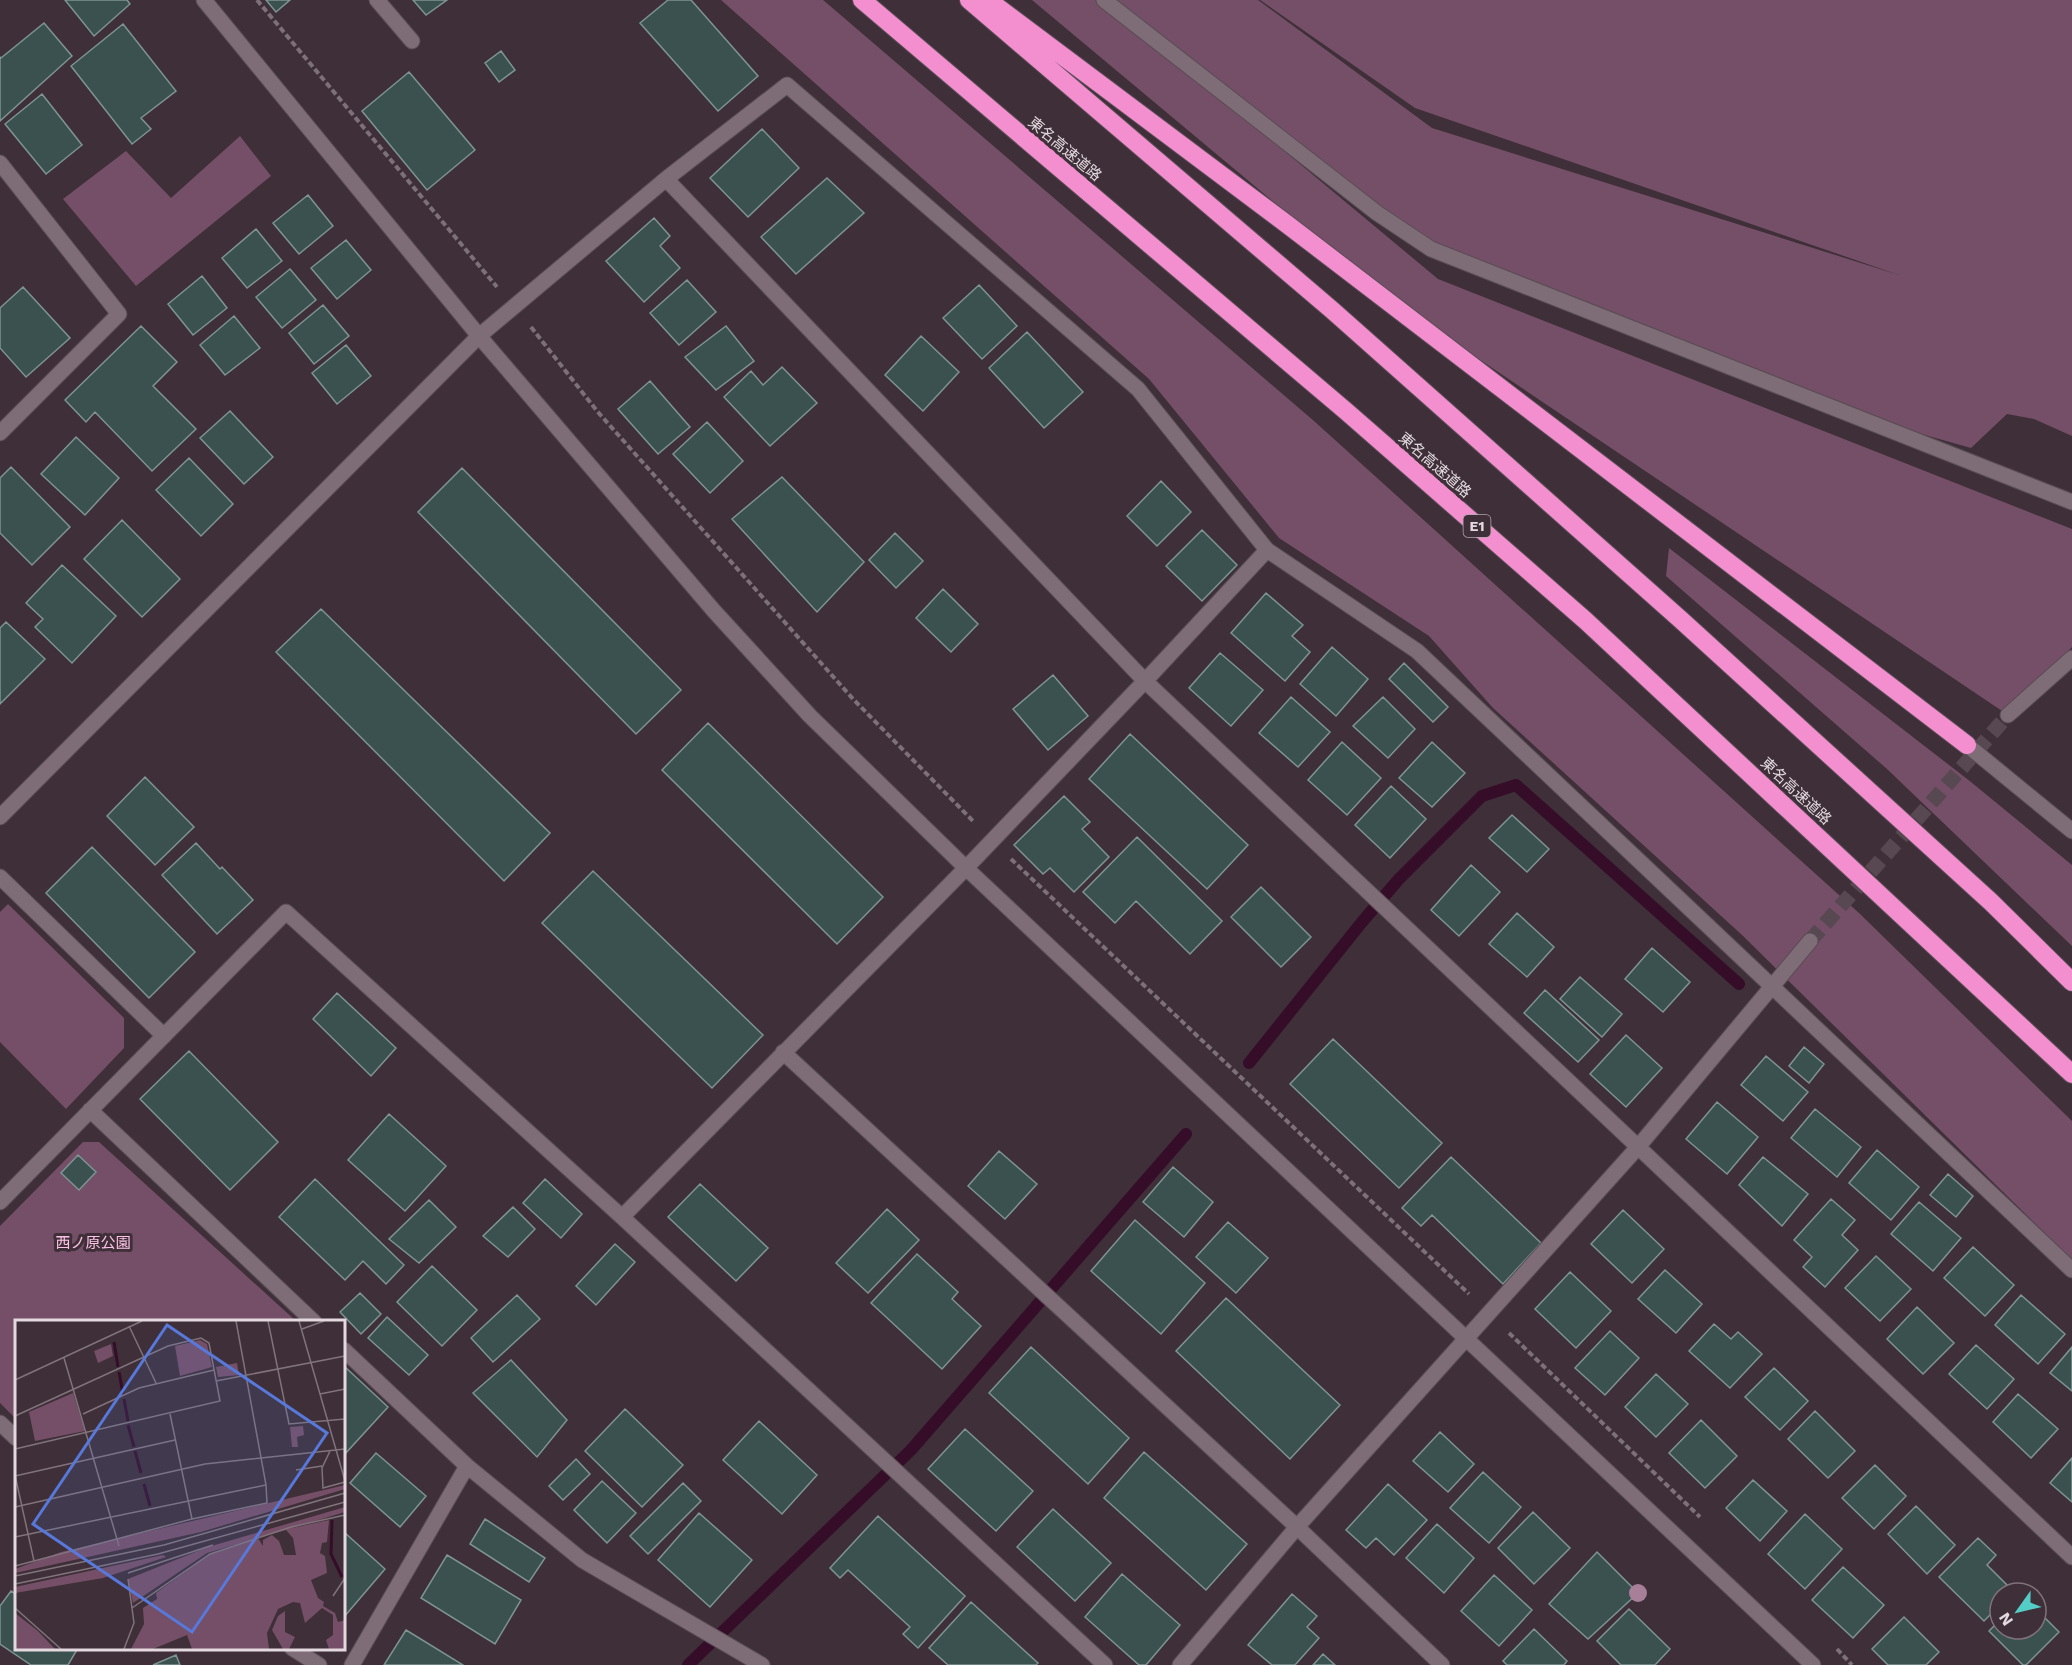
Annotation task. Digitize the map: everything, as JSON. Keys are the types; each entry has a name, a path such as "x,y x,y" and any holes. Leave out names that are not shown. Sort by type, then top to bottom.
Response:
{"highway":[{"name":"東名高速道路","path":"862,0 1347,412 1586,621 2072,1074"},
{"path":"969,0 1332,310 1662,603 1982,894 2072,982"},
{"path":"988,0 1288,225 1967,745"}],"street":[{"path":"204,0 479,336 714,611 810,716 966,868 1813,1665"},
{"path":"377,0 412,41"},
{"path":"1104,0 1377,213 1431,249 2072,502"},
{"path":"0,817 479,336 666,179 787,85 1138,389 1267,550 1417,651 2072,1270"},
{"path":"0,163 119,314 0,433"},
{"path":"666,179 1145,681 2072,1557"},
{"path":"622,1217 966,868 1267,550"},
{"path":"2008,715 2072,658"},
{"path":"1967,745 2072,831"},
{"path":"0,877 164,1036"},
{"path":"0,1202 286,912 622,1217 1105,1665"},
{"path":"1180,1665 1297,1527 1638,1147 1810,941"},
{"path":"783,1052 1297,1527 1442,1665"},
{"path":"90,1110 312,1320"},
{"path":"345,1351 467,1466 582,1560 762,1665"},
{"path":"0,1423 15,1437"},
{"path":"351,1665 467,1466"},
{"path":"295,1650 319,1665"}],"path":[{"path":"257,0 539,336 597,411 853,699 992,840 1703,1520"},
{"path":"1828,1641 1852,1665"}],"green space":[{"path":"721,0 823,0 1314,421 1859,913 2072,1121 2072,1260 1742,935 1493,708 1429,636 1279,538 1149,379"},
{"path":"1032,0 1103,0 1438,279 2072,529 2072,647 2008,715 1391,300"},
{"path":"1105,0 1258,0 1432,128 1899,275 1415,108 1260,0 2072,0 2072,436 2034,419 2007,414 1971,448 1854,415 1431,249"},
{"path":"240,136 271,176 136,286 63,199 126,151 171,198"},
{"path":"1669,548 1971,782 2072,865 2072,946 1887,769 1666,576"},
{"path":"8,904 124,1018 124,1048 66,1109 0,1042 0,912"},
{"name":"西ノ原公園","path":"83,1142 99,1142 295,1320 15,1320 15,1418 0,1403 0,1226"}],"building":[{"path":"65,0 127,0 130,4 94,36"},
{"path":"266,0 290,0 276,12"},
{"path":"413,0 447,0 426,15"},
{"path":"668,0 691,0 758,76 718,111 640,23"},
{"path":"44,23 72,56 0,121 0,57"},
{"path":"123,24 176,91 141,118 151,129 132,144 71,66"},
{"path":"501,51 515,70 499,82 485,63"},
{"path":"409,72 475,150 427,190 362,111"},
{"path":"42,94 82,145 46,174 5,124"},
{"path":"762,129 799,168 748,217 710,178"},
{"path":"827,178 864,213 796,274 761,237"},
{"path":"308,195 333,226 299,254 273,223"},
{"path":"654,218 670,236 660,246 680,268 644,302 606,261"},
{"path":"256,229 282,261 247,288 222,258"},
{"path":"346,240 371,270 337,299 311,268"},
{"path":"290,269 316,300 282,328 256,297"},
{"path":"202,276 227,308 193,335 168,304"},
{"path":"687,280 716,312 679,345 650,313"},
{"path":"979,285 1017,326 982,359 943,318"},
{"path":"23,287 70,338 26,377 0,348 0,308"},
{"path":"323,305 349,336 314,364 289,333"},
{"path":"234,316 260,348 225,375 200,345"},
{"path":"141,326 177,362 153,386 196,429 152,471 95,412 86,422 65,400"},
{"path":"726,326 754,361 716,390 685,357"},
{"path":"1027,332 1083,392 1044,428 989,368"},
{"path":"921,336 959,372 923,411 885,375"},
{"path":"346,345 371,376 337,404 312,373"},
{"path":"782,367 817,403 770,446 724,397 751,371 763,385"},
{"path":"650,381 690,427 658,454 618,409"},
{"path":"230,411 273,457 244,484 200,438"},
{"path":"707,422 743,461 710,493 673,454"},
{"path":"76,437 119,478 85,515 41,474"},
{"path":"189,458 233,504 201,536 156,490"},
{"path":"11,467 70,527 32,565 0,533 0,478"},
{"path":"462,468 681,690 636,734 418,512"},
{"path":"782,477 864,562 817,612 732,519"},
{"path":"1161,481 1191,512 1157,546 1127,516"},
{"path":"122,520 180,579 142,617 84,559"},
{"path":"1202,530 1237,565 1202,601 1166,566"},
{"path":"895,533 923,561 896,588 869,560"},
{"path":"62,565 116,616 72,663 35,627 43,619 26,603"},
{"path":"943,589 978,624 951,652 916,618"},
{"path":"1266,593 1303,625 1292,636 1310,652 1285,681 1231,633"},
{"path":"321,609 550,833 504,881 276,652"},
{"path":"6,622 45,659 0,704 0,628"},
{"path":"1332,647 1368,679 1336,716 1300,684"},
{"path":"1220,653 1263,690 1231,726 1189,688"},
{"path":"1404,663 1448,707 1433,722 1389,679"},
{"path":"1053,675 1088,716 1048,750 1013,709"},
{"path":"1291,697 1330,732 1298,767 1259,733"},
{"path":"1383,697 1415,729 1388,758 1353,726"},
{"path":"708,723 883,897 837,944 662,770"},
{"path":"1130,734 1248,845 1207,889 1089,779"},
{"path":"1342,742 1381,778 1347,815 1308,780"},
{"path":"1432,742 1465,773 1432,807 1399,778"},
{"path":"145,777 194,827 155,865 107,816"},
{"path":"1391,786 1426,819 1390,858 1355,825"},
{"path":"1064,796 1090,822 1082,829 1109,857 1074,892 1050,868 1043,874 1014,845"},
{"path":"1512,815 1549,849 1527,872 1489,838"},
{"path":"1137,837 1222,921 1190,954 1136,901 1115,923 1083,892"},
{"path":"196,843 253,900 217,934 162,875"},
{"path":"92,847 195,952 149,998 46,893"},
{"path":"1471,865 1500,892 1459,936 1431,910"},
{"path":"593,871 763,1035 712,1088 542,923"},
{"path":"1261,887 1311,937 1281,967 1231,917"},
{"path":"1517,913 1554,947 1527,977 1489,944"},
{"path":"1652,948 1690,982 1663,1012 1625,979"},
{"path":"1580,977 1622,1014 1602,1037 1560,999"},
{"path":"1545,990 1599,1040 1578,1062 1524,1013"},
{"path":"337,993 396,1048 371,1076 313,1019"},
{"path":"1626,1035 1662,1068 1626,1107 1590,1074"},
{"path":"1333,1039 1442,1143 1399,1188 1290,1084"},
{"path":"1804,1047 1824,1064 1809,1083 1789,1066"},
{"path":"189,1051 278,1142 230,1190 140,1099"},
{"path":"1766,1056 1808,1092 1783,1121 1741,1085"},
{"path":"1717,1102 1758,1137 1727,1174 1686,1139"},
{"path":"1815,1109 1861,1147 1837,1177 1791,1138"},
{"path":"389,1114 446,1166 405,1211 348,1160"},
{"path":"1877,1150 1919,1187 1891,1220 1849,1183"},
{"path":"999,1151 1037,1184 1005,1219 968,1186"},
{"path":"78,1155 96,1172 79,1190 61,1173"},
{"path":"1451,1157 1541,1243 1503,1284 1432,1215 1421,1226 1402,1208"},
{"path":"1763,1157 1808,1194 1782,1226 1739,1185"},
{"path":"1173,1167 1213,1202 1184,1237 1143,1202"},
{"path":"1948,1174 1973,1196 1956,1217 1930,1195"},
{"path":"315,1179 404,1265 386,1284 363,1261 345,1280 279,1217"},
{"path":"545,1179 582,1214 561,1238 523,1203"},
{"path":"700,1184 768,1248 736,1281 668,1217"},
{"path":"1831,1199 1855,1220 1842,1235 1858,1250 1825,1287 1803,1267 1812,1257 1794,1240"},
{"path":"429,1200 456,1227 419,1263 389,1239"},
{"path":"1919,1202 1961,1238 1933,1271 1891,1234"},
{"path":"513,1207 535,1229 508,1257 483,1236"},
{"path":"887,1209 919,1240 868,1293 836,1263"},
{"path":"1623,1210 1664,1249 1632,1283 1591,1244"},
{"path":"1135,1220 1205,1283 1161,1334 1091,1271"},
{"path":"1228,1222 1268,1258 1236,1293 1196,1257"},
{"path":"615,1244 635,1262 596,1305 576,1286"},
{"path":"1973,1247 2014,1285 1985,1316 1944,1278"},
{"path":"917,1254 958,1292 952,1299 981,1326 942,1369 871,1303"},
{"path":"1876,1256 1911,1289 1880,1321 1845,1288"},
{"path":"432,1266 477,1310 442,1346 397,1302"},
{"path":"1665,1270 1702,1304 1676,1333 1638,1299"},
{"path":"1570,1272 1611,1311 1576,1348 1535,1309"},
{"path":"360,1293 381,1314 361,1334 340,1312"},
{"path":"517,1295 540,1319 493,1362 471,1338"},
{"path":"2021,1295 2065,1334 2038,1364 1995,1325"},
{"path":"1226,1298 1340,1405 1290,1459 1176,1351"},
{"path":"1917,1307 1954,1343 1923,1374 1887,1339"},
{"path":"387,1317 428,1355 409,1375 368,1338"},
{"path":"1714,1324 1731,1339 1738,1332 1762,1354 1730,1388 1689,1351"},
{"path":"1610,1331 1639,1358 1605,1395 1575,1368"},
{"path":"1976,1345 2014,1379 1987,1409 1949,1374"},
{"path":"1031,1347 1129,1438 1088,1484 989,1393"},
{"path":"2072,1347 2072,1391 2050,1373"},
{"path":"511,1360 567,1420 537,1457 473,1393"},
{"path":"345,1367 388,1407 345,1454"},
{"path":"1774,1368 1808,1401 1780,1430 1745,1397"},
{"path":"1656,1374 1688,1404 1656,1437 1625,1407"},
{"path":"2018,1394 2058,1429 2031,1458 1993,1422"},
{"path":"625,1409 683,1465 642,1507 585,1451"},
{"path":"1815,1411 1855,1451 1828,1478 1788,1439"},
{"path":"1701,1420 1737,1456 1705,1488 1669,1453"},
{"path":"759,1421 817,1475 782,1514 723,1460"},
{"path":"965,1429 1033,1491 996,1531 928,1469"},
{"path":"1440,1432 1474,1464 1448,1492 1413,1461"},
{"path":"1144,1452 1247,1544 1206,1590 1104,1498"},
{"path":"376,1453 426,1496 400,1527 350,1483"},
{"path":"2072,1458 2072,1502 2050,1483"},
{"path":"576,1459 590,1474 563,1500 549,1486"},
{"path":"1875,1465 1906,1496 1874,1529 1842,1498"},
{"path":"1483,1472 1521,1507 1489,1543 1450,1508"},
{"path":"1753,1480 1787,1511 1760,1541 1726,1508"},
{"path":"602,1481 636,1513 607,1543 574,1510"},
{"path":"683,1483 701,1501 648,1554 630,1536"},
{"path":"1388,1484 1427,1520 1394,1555 1376,1538 1366,1548 1346,1530"},
{"path":"1916,1506 1955,1545 1927,1574 1888,1534"},
{"path":"1053,1509 1111,1563 1075,1601 1017,1547"},
{"path":"1533,1512 1570,1548 1534,1584 1498,1548"},
{"path":"699,1513 752,1560 710,1607 658,1560"},
{"path":"1805,1514 1842,1549 1805,1589 1768,1554"},
{"path":"878,1516 965,1596 918,1648 903,1634 910,1627 848,1570 840,1578 830,1568"},
{"path":"485,1519 545,1558 529,1582 470,1544"},
{"path":"1437,1524 1474,1558 1444,1593 1406,1558"},
{"path":"345,1533 385,1569 345,1616"},
{"path":"1978,1538 1996,1555 1987,1565 2003,1581 1988,1581 1988,1617 1984,1621 1939,1577"},
{"path":"1597,1552 1638,1593 1588,1639 1549,1604"},
{"path":"447,1555 521,1600 495,1644 421,1598"},
{"path":"1843,1567 1884,1605 1853,1638 1812,1600"},
{"path":"1122,1574 1180,1625 1146,1665 1139,1665 1085,1617"},
{"path":"1494,1575 1532,1610 1499,1646 1461,1611"},
{"path":"11,1591 15,1593 15,1650 77,1650 68,1665 31,1665 0,1644 0,1606"},
{"path":"1292,1594 1317,1616 1307,1627 1319,1638 1295,1665 1272,1665 1248,1645"},
{"path":"971,1602 1038,1663 1036,1665 948,1665 929,1648"},
{"path":"1629,1609 1670,1649 1655,1665 1621,1665 1597,1641"},
{"path":"1904,1617 1939,1652 1926,1665 1888,1665 1872,1649"},
{"path":"2048,1621 2059,1632 2026,1665 2023,1665 1999,1641 2048,1641"},
{"path":"1534,1629 1567,1661 1564,1665 1507,1665 1503,1661"},
{"path":"406,1630 463,1665 384,1665"},
{"path":"1323,1654 1335,1665 1313,1665"},
{"path":"176,1655 180,1665 153,1665"}],"waterway":[{"path":"1249,1063 1399,879 1482,796 1516,785 1739,984"},
{"path":"688,1665 911,1450 1186,1134"}],"tunnel":[{"path":"1810,941 2008,715"}]}
